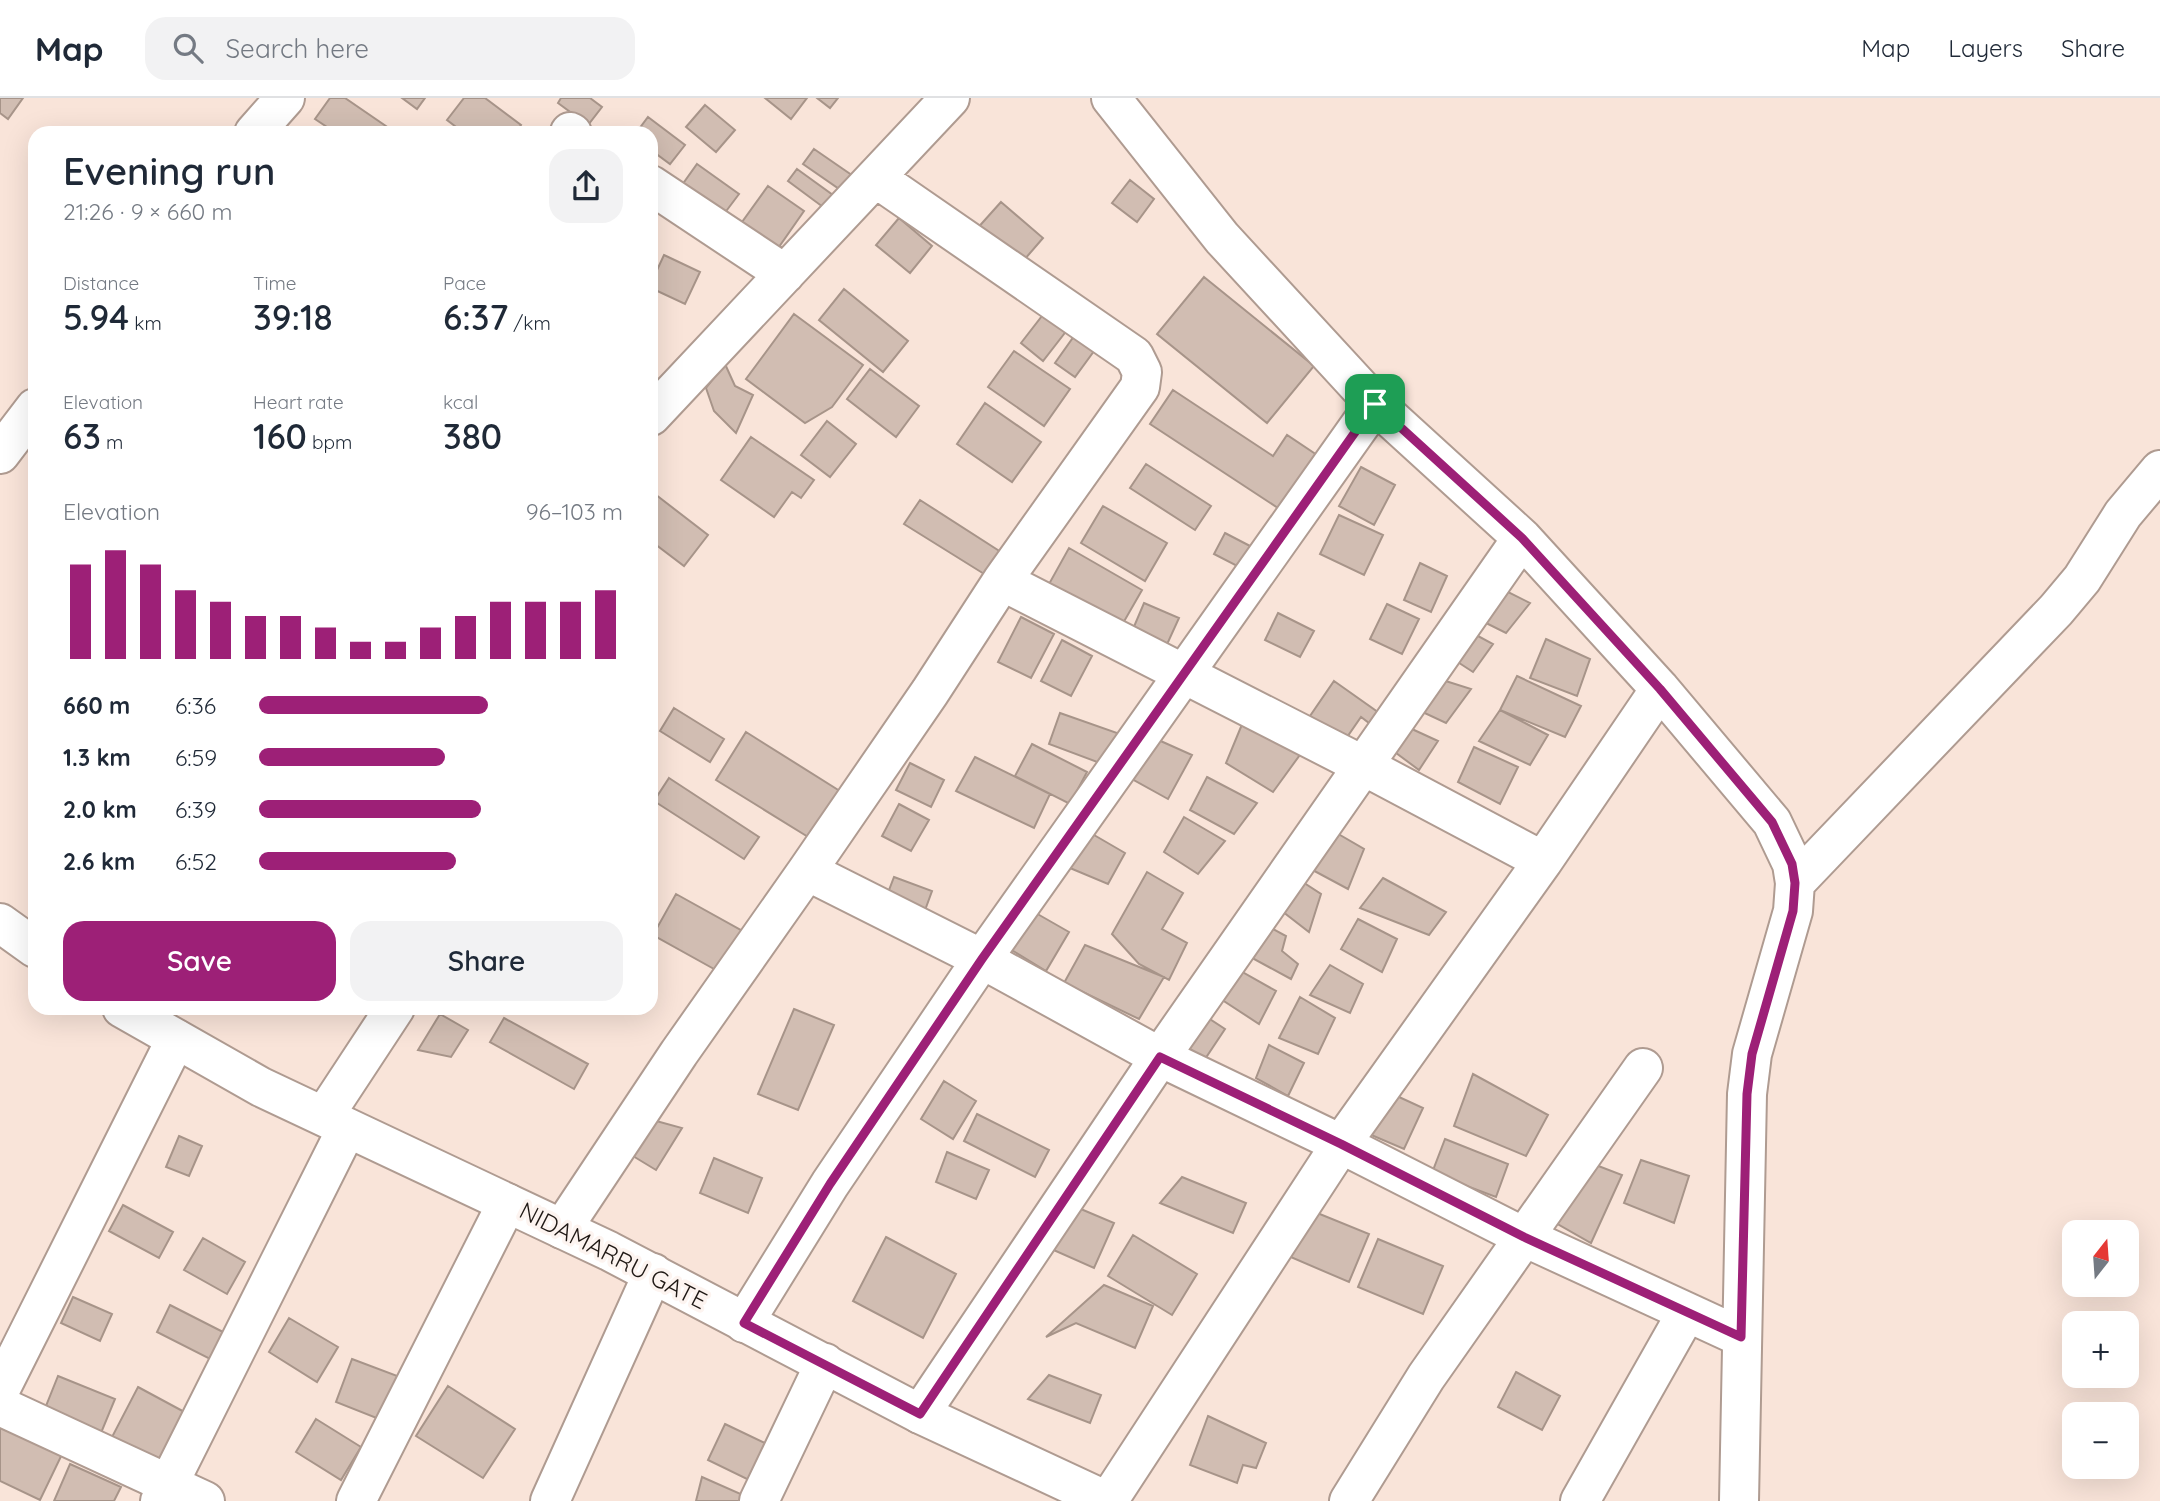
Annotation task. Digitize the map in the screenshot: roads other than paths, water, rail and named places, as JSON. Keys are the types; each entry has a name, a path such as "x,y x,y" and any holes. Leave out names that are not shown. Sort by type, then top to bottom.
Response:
{"street":[{"path":"260,126 285,98"},
{"path":"658,409 950,98"},
{"path":"1111,98 1222,238 1375,404 1522,538 1660,689 1772,822 1792,864 1795,883 1793,911 1752,1054 1747,1094 1739,1501"},
{"path":"562,1228 679,1053 930,692 1002,581 1140,387 1142,372 1134,356 876,178"},
{"path":"658,190 785,274"},
{"path":"744,1323 830,1184 982,959 1375,404"},
{"path":"0,454 28,417"},
{"path":"1795,883 2056,610 2082,579 2123,514 2160,470"},
{"path":"920,1414 1160,1057 1522,538"},
{"path":"1002,581 1543,861"},
{"path":"1108,1501 1341,1144 1543,861 1660,689"},
{"path":"807,871 982,959 1160,1057 1341,1144 1524,1237 1741,1337"},
{"path":"0,923 28,943"},
{"name":"NIDAMARRU GATE","path":"138,1015 261,1087 562,1228 920,1414 1108,1501"},
{"path":"164,1492 336,1122 391,1015"},
{"path":"0,1390 176,1039"},
{"path":"1349,1501 1426,1377 1643,1068"},
{"path":"356,1501 507,1203"},
{"path":"550,1501 653,1273"},
{"path":"1580,1501 1687,1312"},
{"path":"759,1501 825,1363"},
{"path":"0,1406 164,1492 205,1501"}]}
